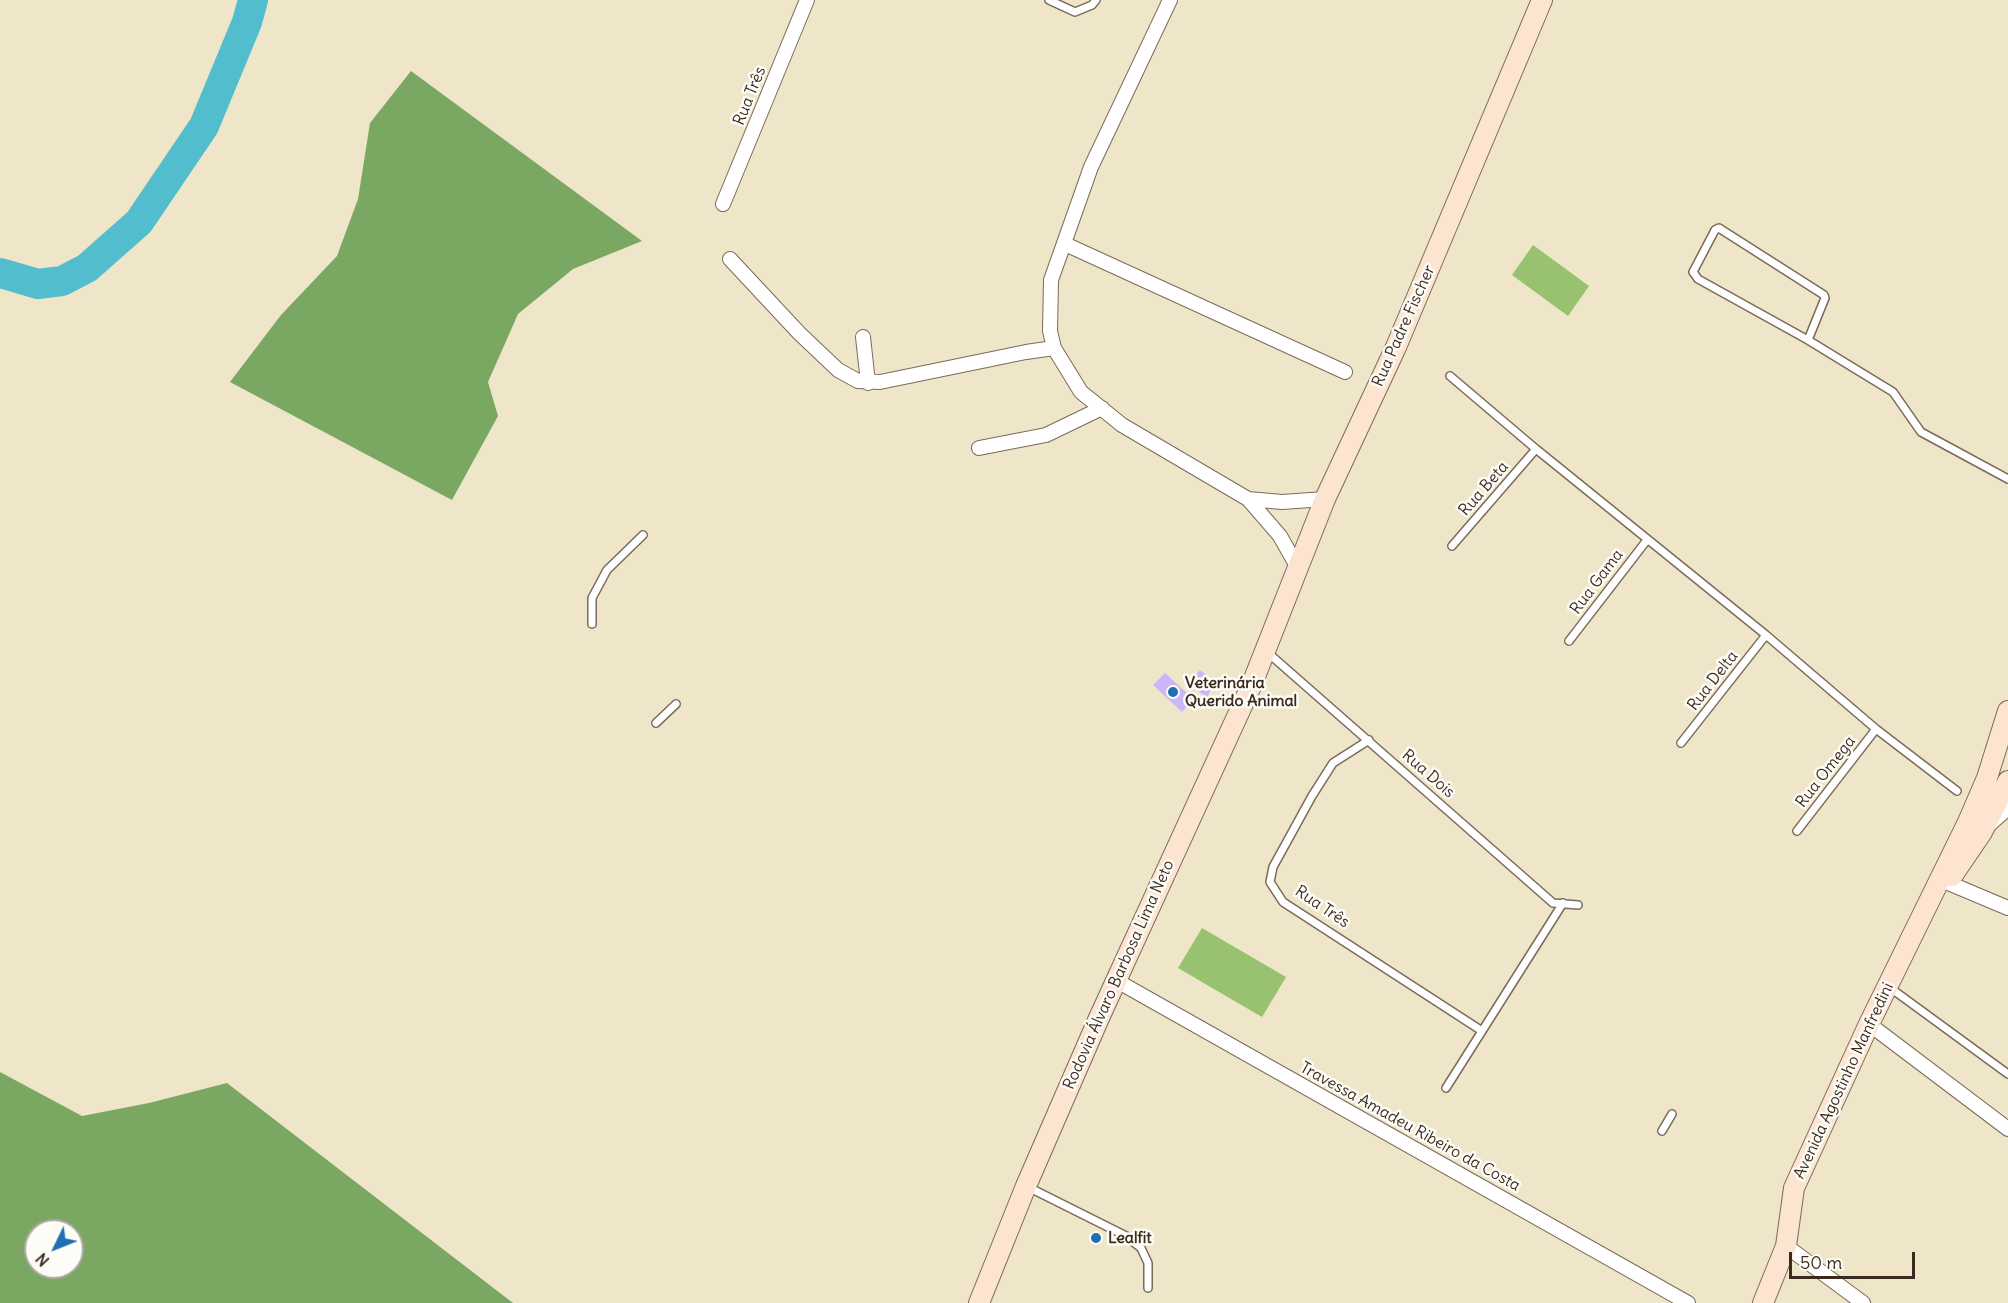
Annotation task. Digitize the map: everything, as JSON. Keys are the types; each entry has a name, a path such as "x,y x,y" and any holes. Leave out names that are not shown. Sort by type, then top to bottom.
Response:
{"main road":[{"name":"Rua Padre Fischer","path":"1265,651 1325,499 1396,346 1542,0"},
{"name":"Rodovia Álvaro Barbosa Lima Neto","path":"979,1303 1094,1028 1265,651"},
{"path":"1943,881 1987,778 2008,711"},
{"path":"1943,881 1982,832 2008,781"},
{"name":"Avenida Agostinho Manfredini","path":"1763,1303 1786,1246 1794,1188 1869,1024 1943,881"}],"street":[{"name":"Rua Três","path":"723,204 807,0"},
{"path":"1170,0 1091,167 1051,280 1050,331 1054,348 1081,392 1122,425 1248,499 1280,536 1298,568"},
{"path":"1065,244 1345,372"},
{"path":"730,259 799,333 838,370 858,381 868,382 1054,348"},
{"path":"863,337 868,382"},
{"path":"979,448 1046,435 1102,408"},
{"path":"1248,499 1282,502 1325,499"},
{"path":"1982,832 2008,808"},
{"path":"1943,881 2008,908"},
{"name":"Travessa Amadeu Ribeiro da Costa","path":"1117,981 1688,1303"},
{"path":"1869,1024 2008,1129"},
{"path":"1786,1246 1863,1303"}],"lane":[{"path":"1049,0 1075,12 1092,5 1096,0"},
{"path":"1808,340 1825,298 1824,295 1719,228 1715,230 1694,272 1695,276 1808,340 1893,392 1921,432 2008,479"},
{"path":"1450,376 1647,540 1766,635 1876,729 1957,791"},
{"name":"Rua Beta","path":"1452,546 1536,449"},
{"path":"592,624 592,598 607,570 643,535"},
{"name":"Rua Gama","path":"1569,641 1647,540"},
{"name":"Rua Delta","path":"1681,744 1766,635"},
{"name":"Rua Dois","path":"1265,651 1553,903 1578,905"},
{"path":"656,723 676,704"},
{"name":"Rua Omega","path":"1797,831 1876,729"},
{"name":"Rua Três","path":"1369,740 1334,763 1312,796 1273,867 1270,882 1283,902 1482,1031"},
{"path":"1446,1088 1563,903"},
{"path":"1888,987 2008,1074"},
{"path":"1662,1131 1672,1114"},
{"path":"1026,1186 1126,1236 1141,1248 1148,1263 1148,1288"}],"green space":[{"path":"411,71 642,241 573,269 518,314 488,382 498,416 452,500 230,382 281,315 337,256 358,199 370,123"},
{"path":"1533,245 1589,286 1568,316 1512,275"},
{"path":"1202,928 1286,977 1262,1017 1178,968"},
{"path":"0,1072 82,1116 149,1103 227,1083 513,1303 0,1303"}],"building":[{"path":"1200,670 1214,682 1207,698 1189,683"},
{"name":"Veterinária Querido Animal","path":"1165,673 1193,699 1182,712 1153,685"}],"waterway":[{"path":"0,273 38,284 62,281 87,268 139,222 204,126 247,22 253,0"}],"place":[{"name":"Veterinária Querido Animal","path":"1173,692"},
{"name":"Lealfit","path":"1096,1238"}]}
